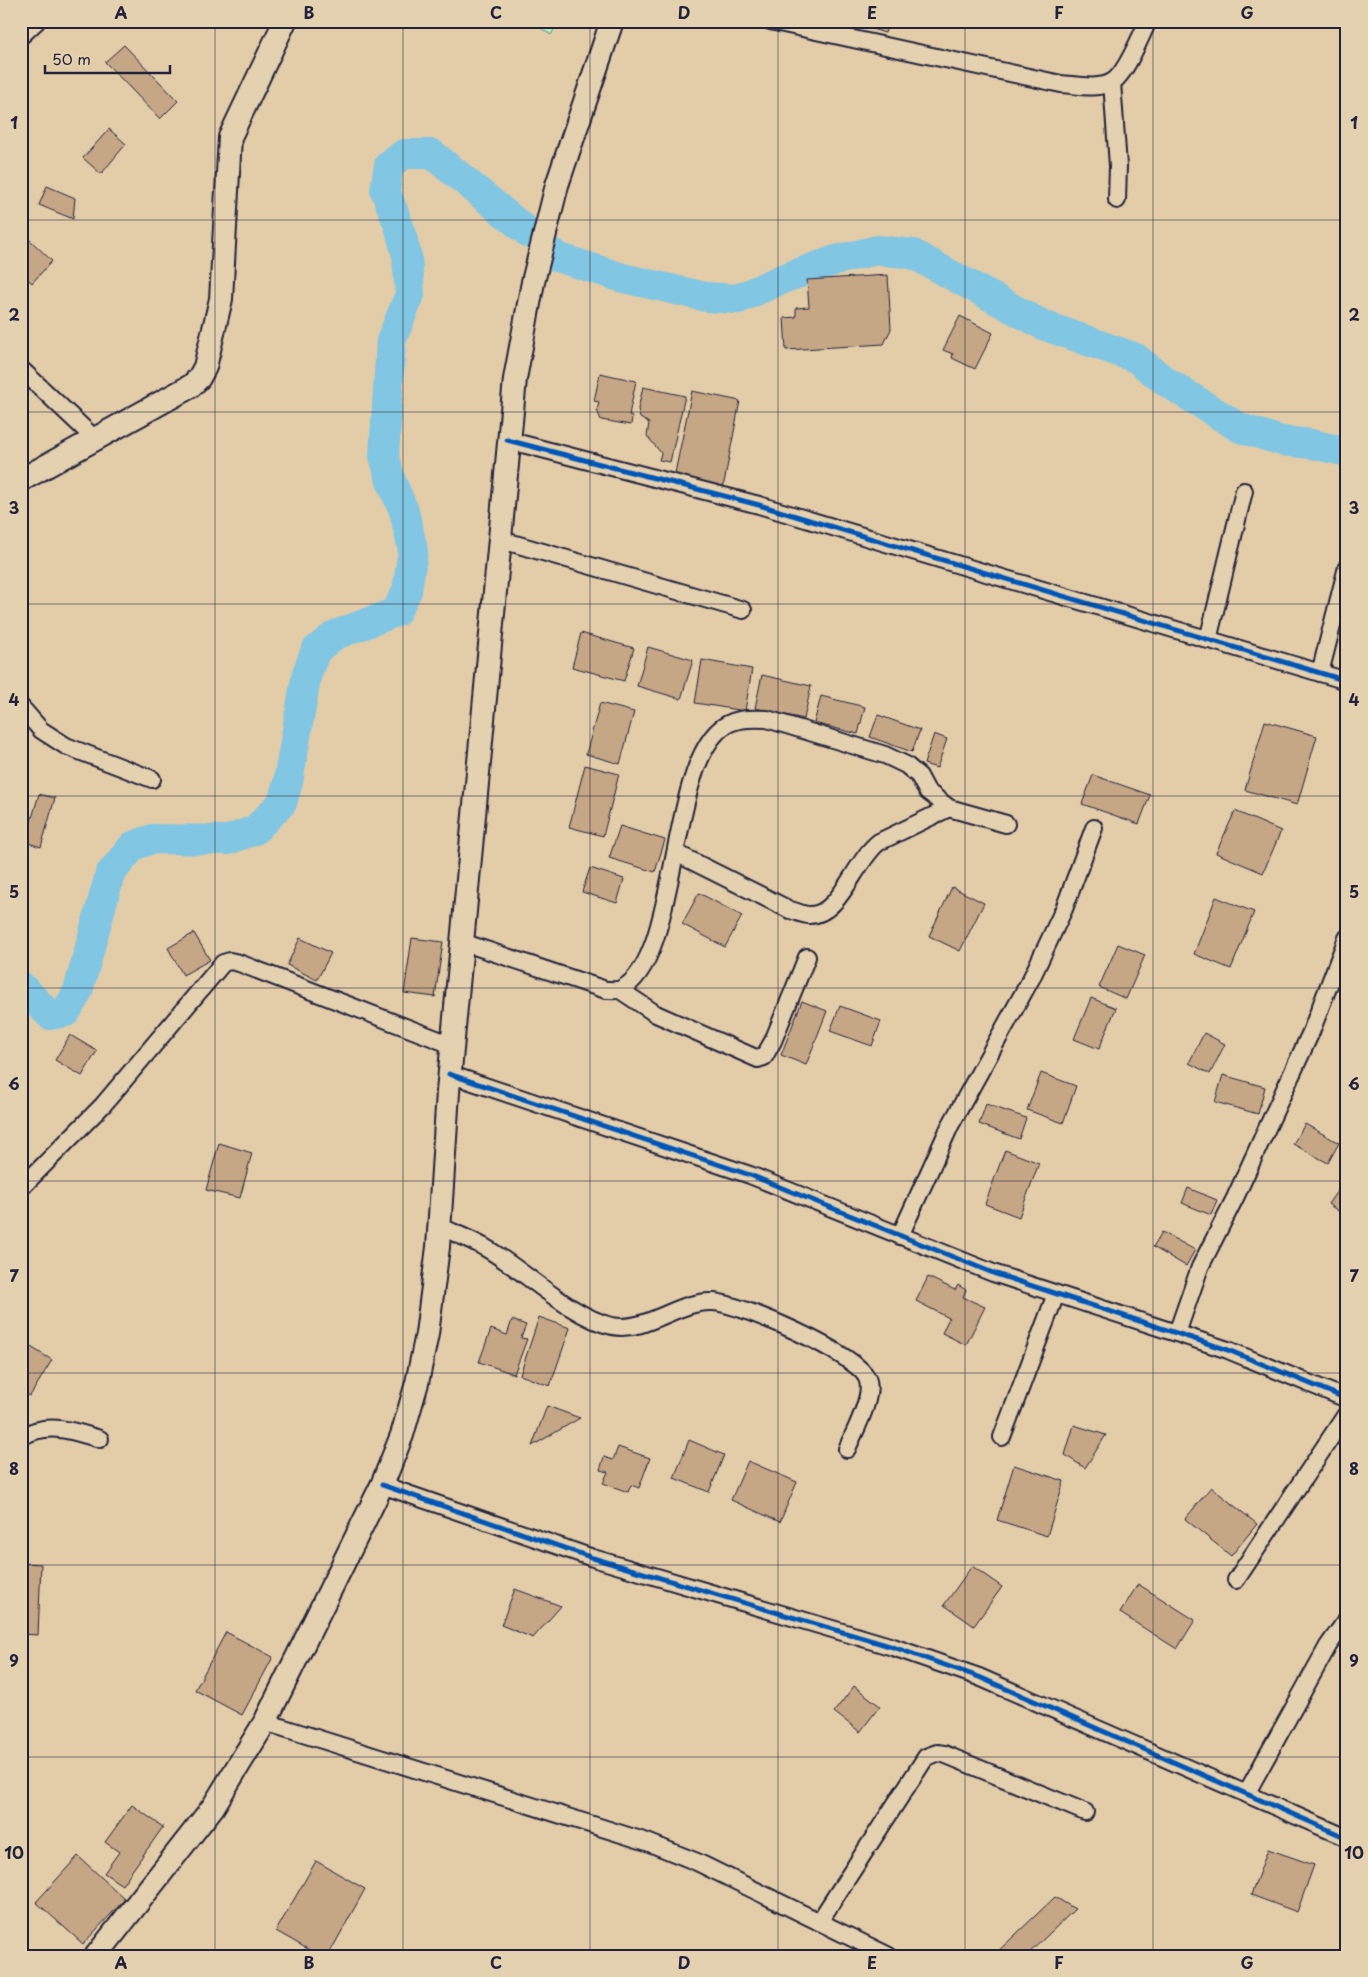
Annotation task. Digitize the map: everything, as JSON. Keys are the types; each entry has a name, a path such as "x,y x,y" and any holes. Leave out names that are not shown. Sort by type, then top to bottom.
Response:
{"main road":[{"path":"21,480 191,386 199,378 205,367 222,290 230,137 286,21"},
{"path":"96,1956 214,1807 265,1722 382,1485 402,1435 417,1383 427,1334 439,1226 449,1074 514,379 535,272 557,185 612,21"}],"street":[{"path":"21,36 37,21"},
{"path":"770,21 1061,84 1097,86 1112,82 1120,75 1148,21"},
{"path":"1112,82 1118,166 1117,200"},
{"path":"21,369 95,438"},
{"path":"507,440 759,505 1347,681"},
{"path":"1208,640 1244,491"},
{"path":"498,540 743,610"},
{"path":"1320,673 1347,567"},
{"path":"21,707 41,730 66,746 152,779"},
{"path":"620,990 636,977 651,950 676,853 684,810 700,760 716,732 731,722 767,719 885,755 906,764 919,776 927,791 949,808 1006,824"},
{"path":"676,853 790,910 808,915 823,912 833,905 869,850 874,846 949,808"},
{"path":"900,1236 950,1126 1012,1014 1064,909 1094,828"},
{"path":"1176,1334 1200,1266 1235,1198 1311,1032 1347,938"},
{"path":"462,942 606,990 620,990 656,1014 758,1059 764,1058 773,1042 807,957"},
{"path":"21,1188 104,1105 223,963 230,961 239,964 452,1045"},
{"path":"449,1074 750,1174 993,1273 1238,1354 1347,1399"},
{"path":"439,1226 484,1247 550,1293 601,1323 614,1326 631,1326 695,1304 713,1302 737,1307 778,1322 857,1365 868,1379 869,1397 848,1449"},
{"path":"1002,1438 1056,1294"},
{"path":"1236,1580 1347,1413"},
{"path":"21,1437 31,1431 50,1428 65,1429 100,1439"},
{"path":"382,1485 593,1558 893,1647 956,1669 1347,1838"},
{"path":"1246,1794 1328,1646 1347,1619"},
{"path":"265,1722 647,1842 697,1862 889,1956"},
{"path":"818,1922 926,1757 930,1754 944,1754 1085,1812"}],"green space":[{"path":"530,21 559,21 551,35"}],"building":[{"path":"856,21 889,21 885,33 855,24"},
{"path":"124,45 178,101 160,119 105,62"},
{"path":"109,129 126,144 101,174 83,158"},
{"path":"47,186 75,198 73,219 39,205"},
{"path":"29,239 52,261 32,283 21,273 21,247"},
{"path":"888,275 891,329 884,344 786,350 784,318 796,317 796,308 809,307 807,280"},
{"path":"960,316 993,333 975,369 952,358 953,354 943,350"},
{"path":"600,373 636,381 629,415 632,417 631,425 601,420 597,410 599,402 594,401"},
{"path":"643,387 685,396 670,462 659,460 661,453 647,436 649,423 640,418 638,409"},
{"path":"692,391 740,401 723,488 674,478"},
{"path":"581,633 634,648 624,681 572,667"},
{"path":"648,647 693,660 681,699 637,686"},
{"path":"702,660 752,669 745,711 695,703"},
{"path":"762,675 811,686 804,719 755,708"},
{"path":"821,696 865,707 858,734 814,723"},
{"path":"600,703 634,712 620,764 586,754"},
{"path":"878,715 920,730 912,752 870,737"},
{"path":"1265,721 1317,736 1297,805 1245,790"},
{"path":"934,734 947,739 937,768 924,764"},
{"path":"585,765 619,774 603,836 569,827"},
{"path":"1093,775 1150,795 1139,824 1082,804"},
{"path":"39,794 55,798 41,847 25,842"},
{"path":"1235,811 1281,831 1263,873 1216,853"},
{"path":"620,826 665,840 655,872 609,858"},
{"path":"590,868 624,879 617,903 582,892"},
{"path":"952,887 984,903 960,951 929,936"},
{"path":"699,893 742,916 725,947 682,924"},
{"path":"1216,897 1254,912 1231,969 1194,954"},
{"path":"194,933 210,960 183,975 168,948"},
{"path":"300,938 331,953 317,980 287,965"},
{"path":"412,938 443,942 435,997 404,993"},
{"path":"1118,944 1145,955 1126,999 1099,987"},
{"path":"1091,998 1116,1008 1099,1049 1074,1039"},
{"path":"802,1001 827,1011 806,1065 781,1055"},
{"path":"840,1006 881,1021 872,1046 830,1031"},
{"path":"1204,1033 1225,1044 1210,1074 1189,1063"},
{"path":"70,1035 97,1051 82,1076 55,1060"},
{"path":"1041,1073 1076,1086 1063,1123 1027,1110"},
{"path":"1223,1075 1265,1087 1258,1114 1215,1102"},
{"path":"986,1104 1026,1118 1019,1139 979,1124"},
{"path":"1305,1124 1339,1143 1328,1163 1293,1144"},
{"path":"219,1143 252,1153 240,1198 206,1190"},
{"path":"1005,1150 1039,1163 1019,1217 985,1204"},
{"path":"1347,1177 1347,1217 1328,1204"},
{"path":"1188,1188 1217,1200 1211,1215 1182,1203"},
{"path":"1162,1232 1195,1250 1186,1266 1153,1247"},
{"path":"928,1277 955,1290 958,1285 966,1290 963,1297 985,1307 966,1345 942,1333 949,1318 916,1301"},
{"path":"539,1317 570,1328 550,1386 520,1375"},
{"path":"512,1320 526,1325 521,1338 527,1339 514,1374 479,1362 491,1329 507,1335"},
{"path":"21,1341 52,1360 30,1396 21,1391"},
{"path":"547,1406 580,1418 532,1446"},
{"path":"1074,1425 1106,1435 1085,1468 1065,1455"},
{"path":"689,1440 724,1455 709,1492 674,1478"},
{"path":"618,1447 650,1458 639,1488 631,1485 628,1492 603,1483 608,1472 600,1470 604,1457 613,1460"},
{"path":"748,1461 797,1482 780,1522 731,1500"},
{"path":"1014,1465 1064,1481 1047,1536 997,1520"},
{"path":"1211,1487 1257,1524 1231,1556 1185,1519"},
{"path":"21,1563 41,1564 38,1635 21,1634"},
{"path":"972,1566 1002,1587 974,1626 944,1605"},
{"path":"1138,1584 1195,1620 1177,1649 1120,1613"},
{"path":"515,1589 561,1606 533,1638 501,1625"},
{"path":"226,1632 273,1657 242,1715 195,1690"},
{"path":"854,1686 880,1706 860,1732 834,1712"},
{"path":"132,1805 163,1827 122,1885 104,1873 119,1852 105,1842"},
{"path":"1268,1849 1314,1865 1297,1912 1251,1895"},
{"path":"78,1856 125,1899 83,1944 36,1902"},
{"path":"316,1861 365,1889 328,1956 320,1956 276,1931"},
{"path":"1055,1897 1075,1909 1026,1956 993,1956"}],"waterway":[{"path":"21,986 50,1015 66,1012 78,991 110,874 133,846 152,839 228,840 255,830 282,803 288,782 307,673 316,650 335,635 396,612 407,591 413,550 404,511 391,481 384,456 391,341 410,294 407,256 399,226 385,190 389,165 404,154 432,154 529,233"},
{"path":"554,254 557,257 623,278 706,297 738,299 782,279 836,260 877,250 913,254 1043,325 1136,358 1165,381 1240,428 1282,441 1312,444 1347,452"}],"cycle path":[{"path":"507,440 759,505 1347,681"},
{"path":"449,1074 750,1175 993,1273 1228,1350 1347,1399"},
{"path":"382,1485 593,1558 893,1647 979,1677 1347,1838"}]}
